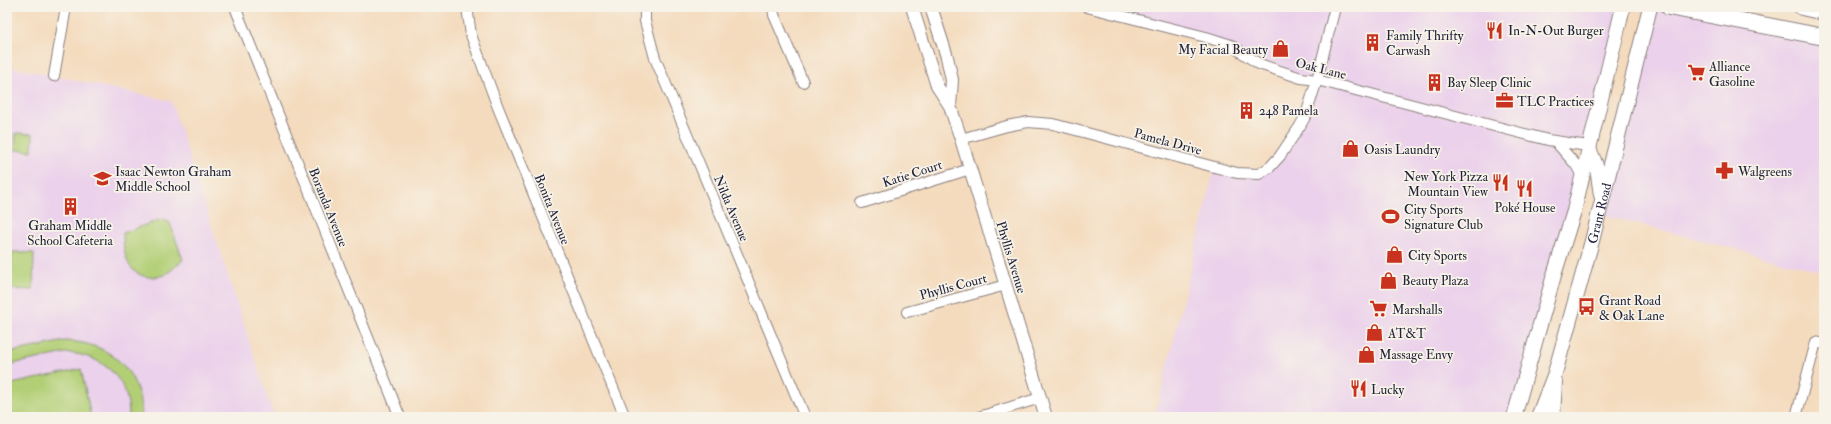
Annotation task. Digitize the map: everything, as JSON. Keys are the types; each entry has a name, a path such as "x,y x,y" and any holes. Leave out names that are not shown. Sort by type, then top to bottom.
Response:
{"main road":[{"name":"Grant Road","path":"1514,417 1554,275 1574,211 1588,146 1623,7"},
{"name":"Grant Road","path":"1538,417 1555,373 1602,203 1650,7"},
{"path":"1669,7 1824,38"},
{"path":"1802,7 1824,12"},
{"path":"1588,146 1597,168 1602,203"},
{"path":"1582,176 1612,161"},
{"path":"1553,417 1555,373"}],"street":[{"path":"54,76 66,7"},
{"name":"Boranda Avenue","path":"235,7 400,417"},
{"name":"Bonita Avenue","path":"467,7 471,35 494,99 625,417"},
{"name":"Nilda Avenue","path":"645,7 645,21 655,58 805,417"},
{"path":"773,7 774,15 803,82"},
{"name":"Phyllis Avenue","path":"912,7 937,86 950,106 1046,417"},
{"name":"Phyllis Avenue","path":"931,7 947,57 952,80 950,106"},
{"name":"Oak Lane","path":"1087,7 1231,45 1259,64 1301,78 1317,80 1555,141 1588,146"},
{"name":"Pamela Drive","path":"961,140 1007,126 1028,122 1053,124 1237,173 1259,174 1270,167 1280,156 1306,115 1317,80 1335,7"},
{"path":"1555,141 1576,165 1582,176"},
{"name":"Katie Court","path":"862,203 970,169"},
{"name":"Phyllis Court","path":"907,312 1006,285"},
{"path":"1796,417 1820,343"},
{"path":"979,417 1040,398"}],"shaded area":[{"path":"1086,7 1623,7 1588,146 1556,141 1582,176 1514,417 1155,417 1215,167 1259,174 1300,126 1317,80 1303,78 1231,47"},
{"path":"1650,7 1669,7 1824,37 1824,272 1600,214"},
{"name":"Isaac Newton Graham Middle School","path":"7,66 171,101 274,417 7,417"}],"green space":[{"path":"16,133 33,134 32,151 15,150"},
{"path":"162,219 170,223 183,260 164,275 148,277 141,275 130,267 127,261 123,233"},
{"path":"12,252 34,253 33,290 10,289"},
{"path":"65,341 96,347 109,353 120,362 129,373 136,386 140,401 141,417 129,417 125,391 119,380 111,371 91,358 79,354 66,353 7,365 7,353"},
{"path":"81,369 91,417 7,417 7,385"}],"place":[{"name":"In-N-Out Burger","path":"1495,30"},
{"name":"Family Thrifty Carwash","path":"1373,42"},
{"name":"My Facial Beauty","path":"1281,49"},
{"name":"Alliance Gasoline","path":"1696,73"},
{"name":"Bay Sleep Clinic","path":"1434,82"},
{"name":"TLC Practices","path":"1504,101"},
{"name":"248 Pamela","path":"1246,110"},
{"name":"Oasis Laundry","path":"1351,149"},
{"name":"Walgreens","path":"1725,171"},
{"name":"Isaac Newton Graham Middle School","path":"102,178"},
{"name":"New York Pizza Mountain View","path":"1501,183"},
{"name":"Poké House","path":"1525,188"},
{"name":"Graham Middle School Cafeteria","path":"70,206"},
{"name":"City Sports Signature Club","path":"1391,216"},
{"name":"City Sports","path":"1395,255"},
{"name":"Beauty Plaza","path":"1389,280"},
{"name":"Grant Road & Oak Lane","path":"1586,307"},
{"name":"Marshalls","path":"1379,309"},
{"name":"AT&T","path":"1375,333"},
{"name":"Massage Envy","path":"1366,354"},
{"name":"Lucky","path":"1358,389"}]}
